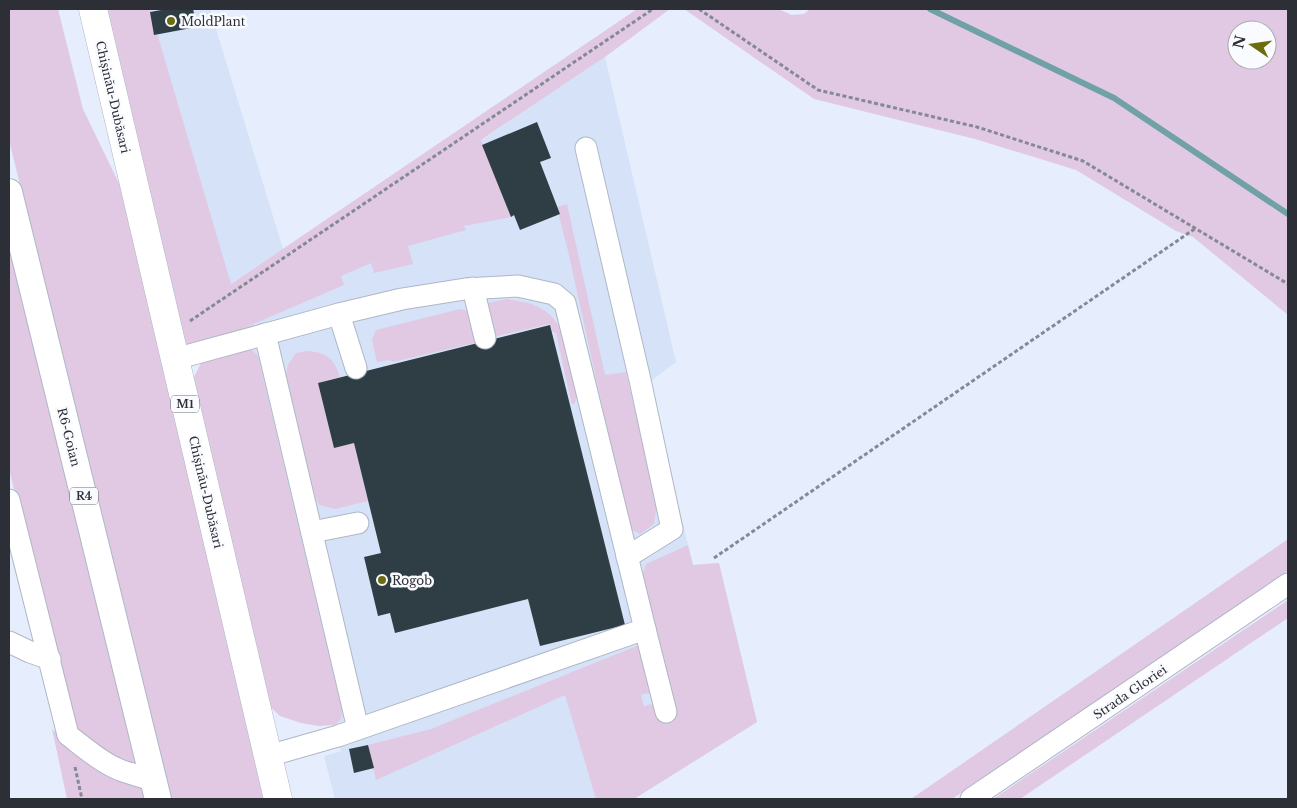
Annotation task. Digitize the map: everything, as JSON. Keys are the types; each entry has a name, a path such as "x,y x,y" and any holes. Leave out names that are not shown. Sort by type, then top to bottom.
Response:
{"highway":[{"name":"Chișinău-Dubăsari","path":"92,9 278,799"}],"main road":[{"name":"R6-Goian","path":"9,192 156,790"}],"street":[{"path":"586,148 640,380 672,529 627,557"},
{"path":"172,347 265,334 402,299 473,288 518,286 554,294 565,302 666,712"},
{"path":"473,288 484,338"},
{"path":"339,314 356,368"},
{"path":"265,334 358,729"},
{"path":"9,500 68,735 108,764 156,790"},
{"path":"312,532 358,523"},
{"name":"Strada Gloriei","path":"971,799 1288,584"},
{"path":"268,756 358,729 645,629"},
{"path":"9,642 50,659"}],"path":[{"path":"172,347 652,9"},
{"path":"699,9 818,90 977,127 1082,161 1288,284"},
{"path":"714,558 1196,228"}],"shaded area":[{"path":"9,9 58,9 83,109 126,198 267,799 170,799 9,140"},
{"path":"103,9 150,9 231,284 637,9 670,9 605,57 481,140 511,217 464,226 466,230 408,246 413,264 374,273 371,263 341,276 344,285 242,329 182,351"},
{"path":"150,9 210,9 283,249 230,284"},
{"path":"684,9 778,9 792,15 804,14 810,9 1288,9 1288,315 1193,237 1176,231 1076,170 975,139 814,99"},
{"path":"605,57 676,362 648,383 693,565 719,563 757,722 634,799 335,799 324,756 341,751 237,305"},
{"path":"567,204 605,375 626,372 657,504 654,524 640,534 632,530 628,524 557,207"},
{"path":"9,234 146,799 67,799 52,729 79,754 9,469"},
{"path":"507,299 538,306 550,314 560,328 577,397 572,405 556,333 553,332 549,324 489,338 485,309 488,303"},
{"path":"460,309 468,311 479,342 393,362 389,360 377,362 372,340 376,330"},
{"path":"246,348 258,356 342,711 341,719 335,725 318,726 301,723 280,716 266,703 191,383 202,361"},
{"path":"307,351 328,357 338,370 340,377 318,383 334,447 354,443 368,501 335,509 319,505 313,492 286,374 288,365 296,353"},
{"path":"1288,539 1288,571 952,799 911,799"},
{"path":"688,545 693,565 719,563 757,722 634,799 596,799 565,695 376,780 368,745 431,729 644,643 655,688 649,693 641,695 644,706 653,704 658,706 662,719 673,717 642,576 646,564"},
{"path":"1288,600 1288,618 1020,799 993,799"}],"building":[{"path":"167,9 193,9 197,27 154,35 150,12"},
{"path":"537,122 551,158 540,162 560,214 520,230 514,215 511,217 482,145"},
{"path":"550,325 625,625 540,646 528,599 395,633 390,613 378,616 364,557 381,553 354,443 334,448 318,383"},
{"path":"368,745 374,768 354,773 349,749"}],"waterway":[{"path":"930,9 1114,98 1288,214"}],"place":[{"name":"MoldPlant","path":"171,21"},
{"name":"Rogob","path":"382,580"}]}
